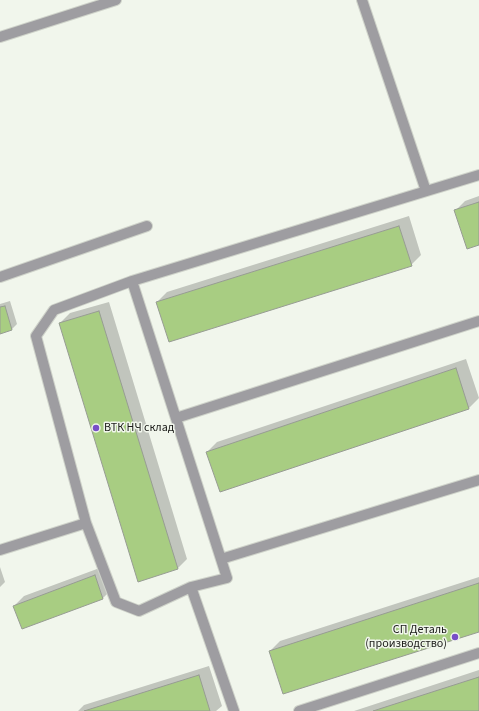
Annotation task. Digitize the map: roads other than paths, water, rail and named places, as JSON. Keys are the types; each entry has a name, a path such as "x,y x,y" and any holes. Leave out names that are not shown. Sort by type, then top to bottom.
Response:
{"street":[{"path":"0,37 116,0"},
{"path":"362,0 426,192"},
{"path":"132,281 226,578 191,587 139,611 116,602 86,522 36,336 54,310 132,281 479,175"},
{"path":"0,277 147,226"},
{"path":"176,418 479,321"},
{"path":"220,559 479,480"},
{"path":"0,550 86,522"},
{"path":"191,587 234,711"},
{"path":"299,711 479,653"}],"place":[{"name":"ВТК НЧ склад","path":"96,428"},
{"name":"СП Деталь (производство)","path":"455,637"}]}
